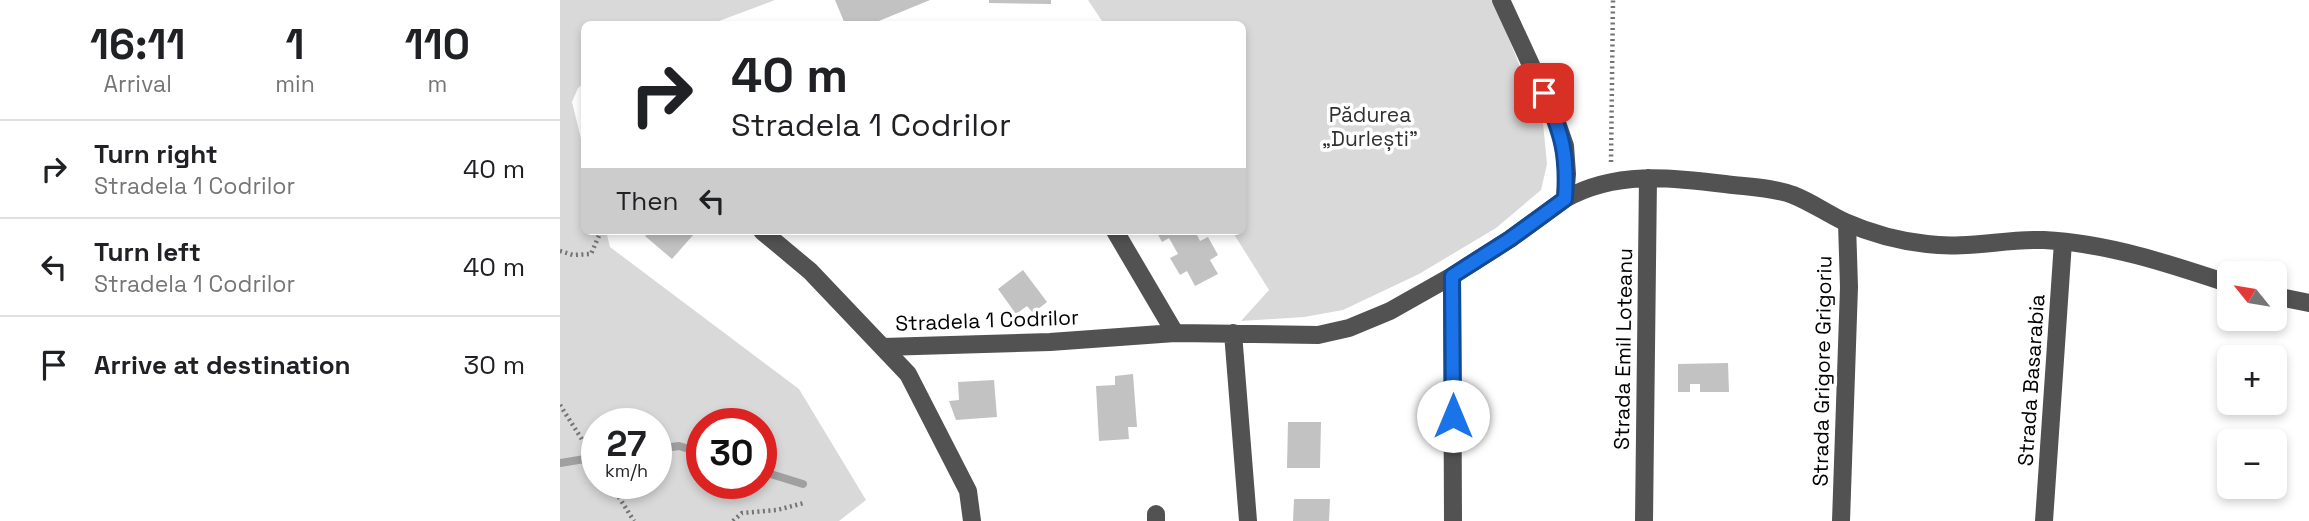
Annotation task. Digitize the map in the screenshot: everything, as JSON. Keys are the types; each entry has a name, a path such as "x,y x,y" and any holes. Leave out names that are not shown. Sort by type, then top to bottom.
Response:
{"street":[{"path":"1501,0 1555,117 1564,146 1567,174 1565,199"},
{"name":"Stradela 1 Codrilor","path":"767,235 810,271 883,346 1051,342 1175,333 1318,335 1349,328 1390,311 1452,276 1586,187 1611,181 1648,178 1699,180 1765,188 1793,195 1847,223 1883,235 1929,245 2042,240 2063,242 2116,251 2217,280"},
{"name":"Strada Emil Loteanu","path":"1644,521 1648,178"},
{"name":"Strada Grigore Grigoriu","path":"1841,521 1849,287 1847,223"},
{"path":"1117,235 1175,333"},
{"name":"Strada Basarabia","path":"2045,521 2063,242"},
{"path":"1452,276 1453,521"},
{"path":"2287,298 2309,303"},
{"path":"1233,333 1248,521"},
{"path":"883,346 908,374 961,476 968,491 972,521"}],"path":[{"path":"1611,181 1613,0"},
{"path":"560,251 573,255 591,254 599,235"},
{"path":"560,405 581,438"},
{"path":"620,499 634,521"},
{"path":"733,521 742,513 777,510 804,503"}],"green space":[{"path":"560,0 775,0 719,21 581,21 581,86 572,102 581,139 581,235 607,235 610,247 799,389 866,500 839,521 560,521"},
{"name":"Pădurea „Durlești”","path":"1088,0 1493,0 1543,123 1547,164 1541,190 1496,228 1419,274 1343,310 1304,317 1241,321 1269,290 1235,235 1246,235 1246,21 1102,21"}],"building":[{"path":"835,0 930,0 879,21 844,21"},
{"path":"989,0 1051,0 1051,4 989,3"},
{"path":"646,235 693,235 672,259"},
{"path":"1158,235 1197,235 1200,241 1208,237 1218,255 1210,260 1218,274 1195,286 1187,271 1180,275 1170,258 1178,254 1169,238 1162,242"},
{"path":"1023,270 1047,302 1033,313 1027,306 1016,314 998,289"},
{"path":"1728,363 1729,392 1700,392 1700,384 1690,384 1690,392 1678,392 1678,364"},
{"path":"1133,374 1137,427 1128,427 1129,439 1099,441 1096,386 1115,385 1115,376"},
{"path":"994,380 997,417 956,420 949,401 959,400 958,382"},
{"path":"1288,422 1321,422 1320,468 1287,468"},
{"path":"1294,499 1330,499 1329,521 1293,521"}],"waterway":[{"path":"672,447 686,448"},
{"path":"560,463 581,460"},
{"path":"777,476 803,484"}],"route":[{"path":"1453,416 1452,276 1565,199 1567,174 1564,146 1544,93"}]}
